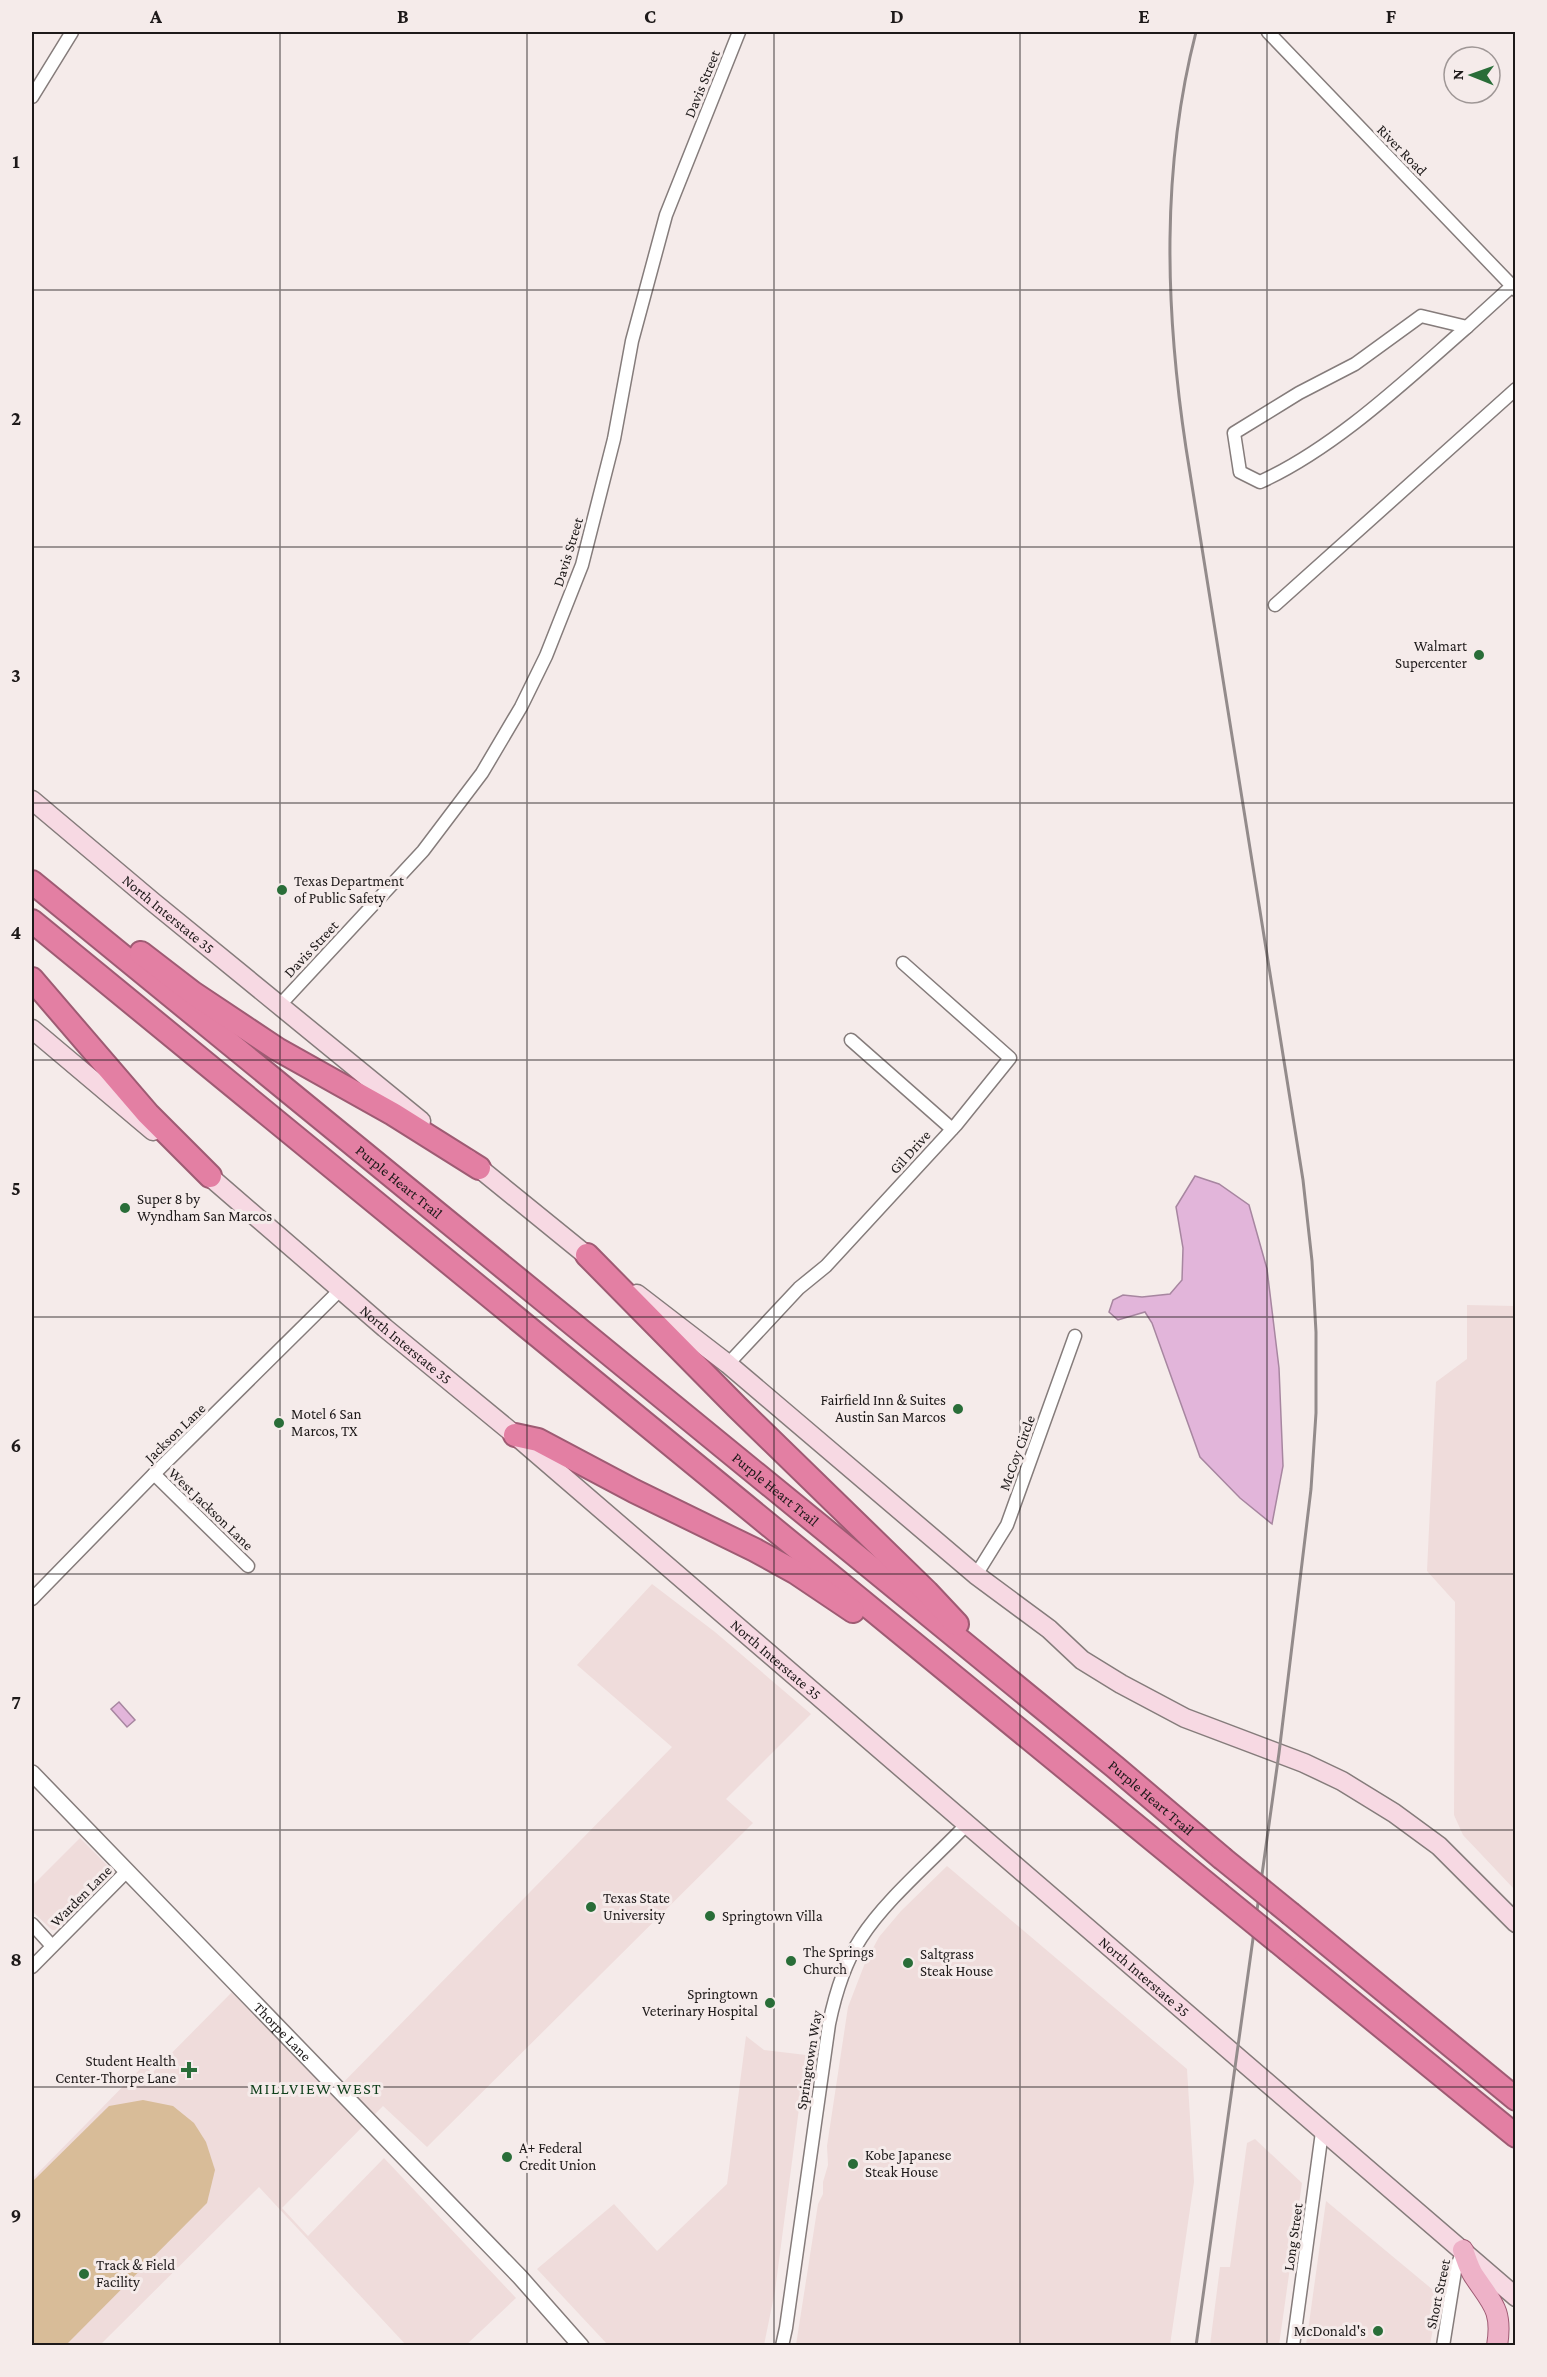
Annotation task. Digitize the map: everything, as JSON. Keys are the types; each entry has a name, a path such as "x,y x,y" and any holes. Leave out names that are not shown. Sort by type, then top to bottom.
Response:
{"highway":[{"path":"32,869 193,993 240,1025 277,1049 393,1114 478,1168"},
{"name":"Purple Heart Trail","path":"32,882 1515,2099"},
{"name":"Purple Heart Trail","path":"32,921 1515,2136"},
{"path":"32,979 147,1114 210,1176"},
{"path":"587,1256 736,1407 927,1592 1013,1685"},
{"path":"515,1435 538,1440 795,1572 867,1622 934,1676 1057,1760"}],"main road":[{"name":"North Interstate 35","path":"32,800 478,1168 587,1256 728,1364 976,1575 1049,1629 1082,1660 1185,1718 1304,1763 1342,1781 1394,1813 1439,1846 1515,1923"},
{"name":"North Interstate 35","path":"32,1029 128,1111 210,1176 515,1435 1515,2297"},
{"path":"1463,2250 1472,2275 1488,2294 1497,2311 1497,2346"},
{"path":"1497,2280 1515,2286"}],"street":[{"path":"32,98 72,32"},
{"name":"Davis Street","path":"279,1006 423,851 482,773 522,707 582,565 614,439 632,341 666,215 739,32"},
{"name":"River Road","path":"1268,32 1514,288"},
{"path":"1467,327 1421,316 1354,364 1299,393 1234,433 1240,472 1260,482 1290,469 1386,398 1514,288"},
{"path":"1275,605 1515,389"},
{"name":"Gil Drive","path":"728,1364 799,1288 826,1266 952,1129 1010,1058 903,963"},
{"path":"851,1040 952,1129"},
{"name":"Jackson Lane","path":"32,1599 154,1474 341,1289"},
{"name":"McCoy Circle","path":"976,1575 1007,1525 1075,1336"},
{"name":"West Jackson Lane","path":"154,1474 248,1566"},
{"name":"Thorpe Lane","path":"32,1773 520,2277 581,2346"},
{"name":"Springtown Way","path":"782,2346 829,2024 839,1984 860,1940 875,1919 967,1824"},
{"name":"Warden Lane","path":"32,1967 127,1871"},
{"path":"32,1924 52,1946"},
{"name":"Long Street","path":"1293,2346 1322,2132"},
{"name":"Short Street","path":"1443,2346 1455,2271 1463,2250"}],"shaded area":[{"path":"1195,1176 1219,1184 1249,1205 1267,1269 1279,1368 1283,1466 1272,1524 1240,1498 1200,1457 1152,1323 1145,1312 1118,1320 1109,1312 1113,1300 1123,1295 1142,1297 1170,1294 1182,1280 1183,1248 1176,1207"},
{"path":"1467,1305 1515,1306 1515,1890 1463,1835 1454,1815 1455,1602 1427,1571 1436,1382 1467,1359"},
{"name":"Texas State University","path":"652,1584 715,1632 811,1714 726,1799 753,1823 427,2147 383,2106 282,2208 308,2236 384,2158 516,2298 466,2345 406,2345 259,2187 100,2345 32,2346 32,2179 144,2065 152,2073 232,1992 332,2094 672,1747 577,1665"},
{"path":"119,1702 135,1720 127,1727 111,1709"},
{"path":"80,1838 113,1871 55,1930 52,1930 32,1911 32,1886"},
{"path":"947,1866 1187,2069 1194,2182 1170,2345 796,2345 818,2204 823,2194 823,2182 828,2165 827,2146 848,2007 865,1963 879,1937 901,1911"},
{"path":"746,2036 764,2050 806,2055 775,2291 764,2345 608,2345 537,2269 614,2204 657,2251 727,2184"},
{"name":"Track & Field Facility","path":"143,2100 173,2106 194,2123 206,2142 215,2170 207,2203 66,2345 32,2345 32,2182 109,2106"},
{"path":"1255,2139 1302,2183 1279,2345 1210,2345 1220,2267 1230,2267 1247,2143"},
{"path":"1326,2201 1439,2295 1430,2345 1306,2345"}],"railway":[{"path":"1196,32 1185,83 1172,187 1170,239 1174,343 1186,448 1303,1180 1312,1261 1316,1332 1316,1413 1311,1489 1279,1753 1196,2346"}],"place":[{"name":"Walmart Supercenter","path":"1479,655"},
{"name":"Texas Department of Public Safety","path":"282,890"},
{"name":"Super 8 by Wyndham San Marcos","path":"125,1208"},
{"name":"Fairfield Inn & Suites Austin San Marcos","path":"958,1409"},
{"name":"Motel 6 San Marcos, TX","path":"279,1423"},
{"name":"Texas State University","path":"591,1907"},
{"name":"Springtown Villa","path":"710,1916"},
{"name":"The Springs Church","path":"791,1961"},
{"name":"Saltgrass Steak House","path":"908,1963"},
{"name":"Springtown Veterinary Hospital","path":"770,2003"},
{"name":"Student Health Center-Thorpe Lane","path":"189,2070"},
{"name":"A+ Federal Credit Union","path":"507,2157"},
{"name":"Kobe Japanese Steak House","path":"853,2164"},
{"name":"Track & Field Facility","path":"84,2274"},
{"name":"McDonald's","path":"1378,2331"}],"district":[{"name":"MILLVIEW WEST","path":"316,2088"}]}
